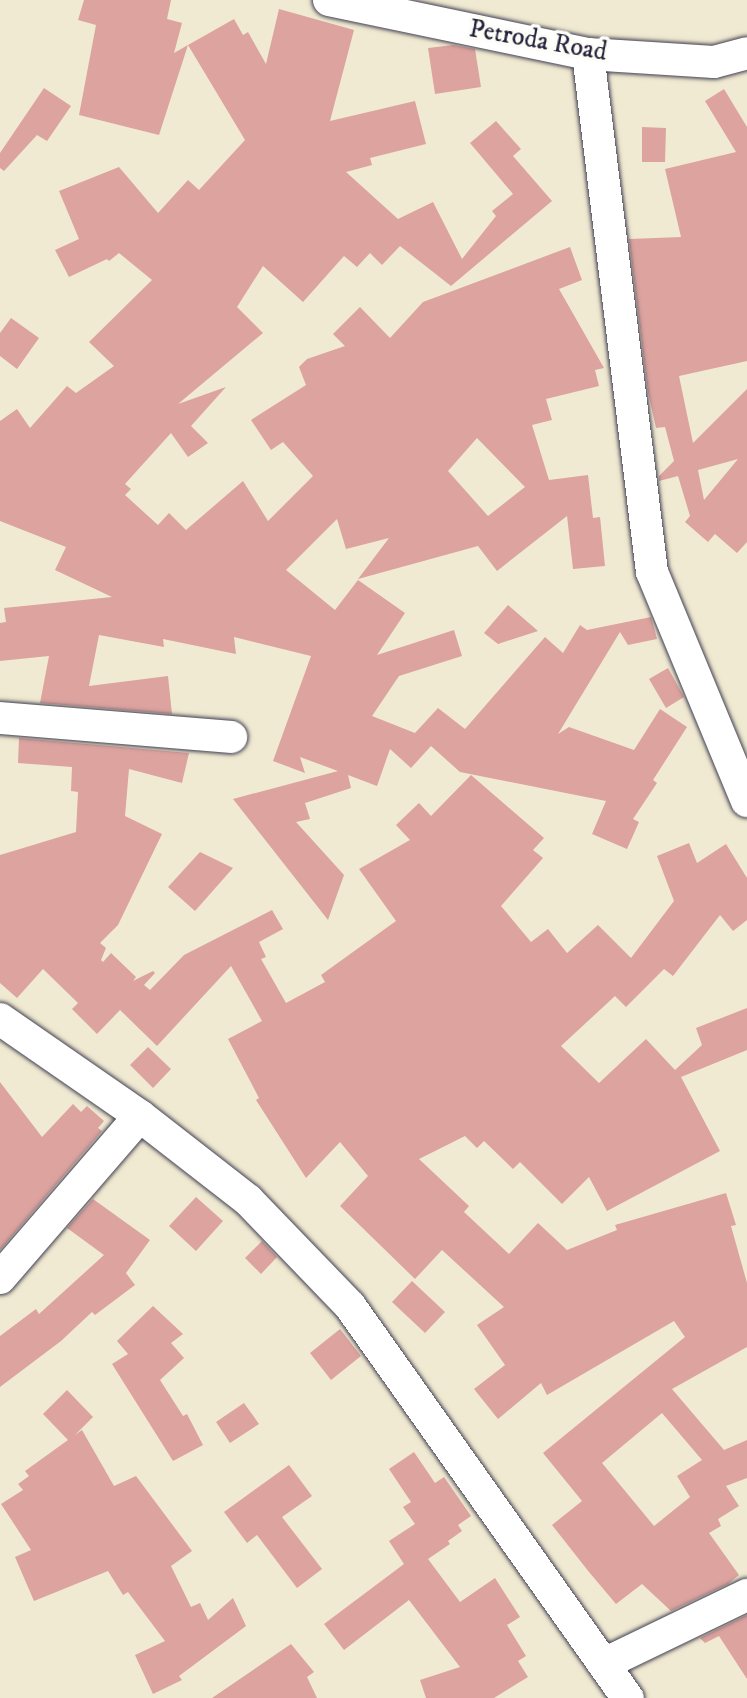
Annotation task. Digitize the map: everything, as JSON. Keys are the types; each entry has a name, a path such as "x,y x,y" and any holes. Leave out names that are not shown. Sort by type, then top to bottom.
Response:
{"street":[{"name":"Petroda Road","path":"329,0 588,54 714,62 747,53"},
{"path":"588,54 652,572 747,801"},
{"path":"0,718 231,737"},
{"path":"0,1019 140,1116 248,1200 350,1306 628,1698"},
{"path":"0,1278 140,1116"},
{"path":"604,1664 747,1595"}],"building":[{"path":"84,0 171,0 167,19 182,23 174,53 188,45 159,135 79,115 96,25 78,20"},
{"path":"279,9 354,30 330,121 415,101 426,144 370,158 372,165 346,172 398,219 433,202 462,259 496,216 492,211 513,194 470,143 496,121 521,149 513,156 552,201 451,286 400,246 382,265 370,253 357,267 344,256 303,302 263,266 237,307 263,333 178,404 226,387 191,426 208,443 188,457 171,433 125,484 131,489 125,495 158,525 169,513 186,530 243,481 268,521 313,476 283,442 271,450 251,420 306,385 299,367 307,359 345,346 333,334 360,307 390,338 423,302 570,247 582,280 559,289 604,368 595,370 599,386 546,399 552,420 532,425 549,480 588,475 593,518 600,517 605,566 573,569 567,516 497,571 478,546 358,579 389,538 346,549 337,519 286,570 335,610 358,580 405,613 377,655 454,630 462,656 399,676 372,716 415,733 438,708 465,729 545,637 563,653 580,625 587,630 651,617 657,639 628,645 620,632 558,734 569,727 634,750 660,709 687,727 653,780 657,783 633,819 639,822 627,849 592,834 606,801 460,772 431,746 411,768 390,749 377,786 348,775 351,788 305,803 310,819 296,822 344,875 328,920 233,799 338,771 300,757 305,773 273,761 311,656 234,637 236,654 163,639 164,647 99,635 89,686 168,676 172,714 40,703 49,656 0,661 0,623 6,622 4,608 112,597 55,570 66,547 0,521 0,421 17,409 30,428 67,386 76,393 114,366 89,342 152,280 119,253 109,261 107,259 69,277 55,250 79,239 59,191 119,167 158,213 188,180 199,190 245,140 188,45 234,19 243,35 248,32 266,64","holes":["477,438 525,487 488,516 448,471"]},
{"path":"453,45 475,49 481,87 435,94 428,48"},
{"path":"44,88 71,106 47,141 37,135 4,171 0,168 0,153"},
{"path":"724,89 747,127 747,361 679,376 693,443 747,389 747,542 737,553 715,534 708,542 685,522 690,516 678,476 659,481 659,476 674,461 665,427 656,428 648,392 629,239 681,237 665,169 736,152 705,101","holes":["738,459 704,500 698,470"]},
{"path":"642,127 666,128 665,162 642,162"},
{"path":"11,318 39,338 17,369 0,356 0,333"},
{"path":"508,605 538,631 498,644 484,633"},
{"path":"668,668 684,697 666,708 649,679"},
{"path":"19,738 189,753 182,783 129,769 125,816 162,834 118,925 100,943 106,948 101,960 103,962 111,953 136,977 133,981 153,971 155,973 144,985 150,990 184,955 272,910 283,929 259,942 266,957 261,959 286,1003 325,982 321,975 396,921 359,869 410,840 396,825 419,803 431,816 471,775 544,838 533,850 543,858 501,906 531,942 548,929 567,953 598,925 631,958 674,901 657,856 689,843 697,863 726,844 747,878 747,920 733,931 720,915 673,976 664,969 626,1007 615,996 561,1046 599,1083 646,1039 675,1070 702,1045 696,1028 747,1008 747,1050 681,1077 720,1151 607,1211 589,1177 562,1204 520,1162 513,1169 484,1141 477,1148 465,1136 419,1159 469,1206 464,1212 509,1254 538,1223 567,1250 617,1230 615,1225 726,1193 736,1225 731,1226 747,1283 747,1347 672,1389 724,1450 747,1440 747,1478 726,1486 739,1506 718,1519 721,1526 709,1533 739,1575 728,1584 671,1611 642,1584 616,1604 589,1572 552,1525 582,1501 543,1453 685,1337 674,1321 547,1395 541,1383 498,1419 474,1389 505,1365 477,1325 504,1307 442,1250 415,1279 340,1206 368,1176 340,1142 306,1178 256,1100 259,1098 228,1039 262,1021 231,966 157,1046 120,1010 97,1034 72,1009 78,1003 43,969 17,998 0,983 0,855 76,832 78,792 71,791 72,767 18,763","holes":["662,1413 702,1460 677,1476 690,1497 654,1526 602,1463"]},
{"path":"200,852 233,868 195,911 168,887"},
{"path":"148,1047 171,1069 153,1088 130,1065"},
{"path":"0,1082 42,1137 73,1104 81,1112 87,1106 104,1121 98,1128 102,1131 0,1250"},
{"path":"196,1197 223,1221 196,1251 169,1226"},
{"path":"93,1199 150,1240 126,1273 135,1285 95,1315 92,1312 61,1341 0,1387 0,1336 36,1309 39,1314 104,1255 67,1228"},
{"path":"262,1241 277,1257 261,1274 245,1258"},
{"path":"412,1281 445,1312 425,1333 392,1302"},
{"path":"153,1306 183,1334 171,1343 184,1358 160,1380 183,1416 187,1414 203,1445 173,1461 112,1364 128,1354 117,1341"},
{"path":"340,1329 361,1356 331,1380 310,1353"},
{"path":"67,1390 93,1417 75,1435 82,1430 114,1486 136,1476 192,1551 171,1566 191,1607 200,1603 208,1620 233,1598 246,1626 179,1676 182,1680 153,1694 135,1655 165,1641 128,1592 123,1595 108,1571 34,1601 15,1557 31,1550 1,1504 23,1490 18,1484 29,1476 25,1471 68,1440 43,1414"},
{"path":"244,1403 259,1424 230,1443 216,1422"},
{"path":"414,1452 435,1483 444,1477 471,1516 458,1525 462,1531 448,1541 450,1544 428,1559 460,1602 495,1578 520,1617 507,1625 526,1656 518,1661 528,1677 494,1698 426,1698 420,1680 460,1667 409,1600 344,1650 324,1624 404,1564 389,1541 415,1524 403,1507 411,1502 389,1469"},
{"path":"289,1465 312,1496 282,1517 322,1569 297,1588 257,1535 247,1543 224,1512"},
{"path":"747,1615 747,1679 719,1636 705,1643 700,1638"},
{"path":"291,1644 314,1672 307,1677 317,1698 212,1698"}]}
